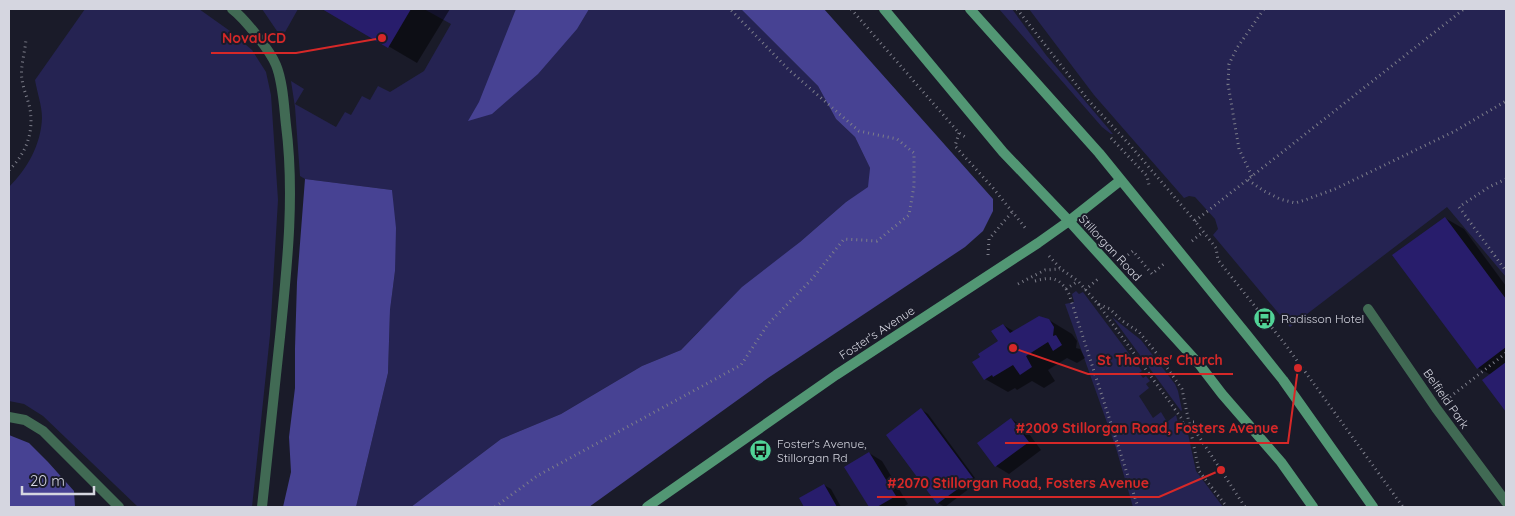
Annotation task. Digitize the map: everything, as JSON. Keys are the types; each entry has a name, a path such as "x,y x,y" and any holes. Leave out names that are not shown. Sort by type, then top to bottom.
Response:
{"main road":[{"name":"Stillorgan Road","path":"884,9 1003,152 1069,221 1199,364 1222,394 1281,462 1313,507"},
{"path":"970,9 1121,180 1283,380 1372,507"},
{"name":"Foster's Avenue","path":"647,507 836,375 1038,243 1121,180"}],"street":[{"path":"232,9 238,13 265,47 276,65 283,93 289,148 290,206 285,290 262,507"},
{"name":"Belfield Park","path":"1368,309 1436,408 1506,502"},
{"path":"9,417 25,420 43,432 119,507"}],"path":[{"path":"495,507 537,476 740,365 768,324 812,279 844,238 877,241 909,215 914,186 914,153 898,139 859,132 789,70 730,9"},
{"path":"851,9 959,133 956,146 1017,219"},
{"path":"1017,9 1089,101 1151,169 1216,248 1218,260 1280,337 1403,507"},
{"path":"1252,176 1239,149 1228,84 1229,64 1237,48 1264,9"},
{"path":"1195,222 1464,9"},
{"path":"9,170 16,163 27,144 31,127 30,109 21,77 26,40"},
{"path":"1248,180 1280,199 1294,203 1305,200 1343,185 1455,131 1506,100"},
{"path":"1144,174 1151,169"},
{"path":"1506,178 1459,207 1506,271"},
{"path":"995,231 1012,212"},
{"path":"1195,238 1203,232"},
{"path":"1128,255 1133,251 1152,274 1159,268"},
{"path":"1054,262 1078,281 1098,304 1182,419 1183,425 1185,424"},
{"path":"1018,284 1045,270 1061,269"},
{"path":"1035,281 1048,277 1058,281 1069,294 1138,507"},
{"path":"1066,289 1078,281"},
{"path":"1085,290 1094,283"},
{"path":"1098,304 1110,309 1121,320 1139,332 1182,388 1199,471 1227,507"},
{"path":"1436,408 1506,353"},
{"path":"1193,422 1195,422 1198,435 1245,507"}],"shaded area":[{"path":"85,9 199,9 230,31 252,50 266,72 271,95 278,200 270,335 252,507 138,507 43,416 24,404 9,401 9,187 22,172 32,156 39,138 42,113 35,80"},
{"path":"262,9 298,9 284,34 277,31"},
{"path":"424,9 741,9 818,86 836,119 855,137 870,168 869,187 846,202 698,332 681,350 642,366 561,414 501,439 411,507 356,507 388,373 390,310 395,271 392,190 305,179 300,176 295,107 291,81 304,89 295,104 336,127 345,112 351,115 362,96 370,100 378,86 390,92 424,71 451,24"},
{"path":"516,9 589,9 577,29 538,74 492,114 468,121 479,102"},
{"path":"741,9 824,9 993,199 993,211 983,231 965,247 768,378 589,507 411,507 501,439 561,414 642,366 681,350 742,287 800,242 846,202 868,187 870,168 855,137 836,119 818,86"},
{"path":"999,9 1012,9 1046,55 1113,134 1102,127"},
{"path":"1029,9 1506,9 1506,277 1447,207 1290,327 1213,235 1218,229 1215,219 1195,197 1189,196 1184,198 1094,95"},
{"path":"305,179 392,190 396,228 388,373 356,507 283,507 291,472 289,437 295,388 297,282"},
{"path":"1076,291 1079,294 1083,292 1142,371 1139,373 1143,378 1146,376 1150,381 1146,384 1149,388 1139,396 1153,418 1161,412 1167,422 1176,415 1180,431 1187,429 1196,471 1223,507 1133,507 1116,448 1065,304 1074,302 1072,294"},
{"path":"1112,317 1141,340 1175,384 1181,411"},
{"path":"9,435 29,443 48,462 74,491 75,507 9,507"}],"building":[{"path":"322,9 411,9 388,48"},
{"path":"1445,217 1506,299 1506,347 1477,369 1392,255"},
{"path":"1039,316 1049,319 1054,327 1053,336 1056,335 1062,345 1053,351 1048,342 1026,356 1032,367 1020,375 1013,365 984,380 972,362 980,357 978,354 998,341 991,331 1003,324 1010,333"},
{"path":"1506,362 1506,412 1482,380"},
{"path":"921,408 973,478 937,504 886,435"},
{"path":"1011,418 1029,442 995,467 977,443"},
{"path":"869,452 896,496 877,507 869,507 844,467"},
{"path":"824,484 837,507 804,507 799,498"}],"place":[{"name":"NovaUCD","path":"382,38"},
{"name":"Radisson Hotel","path":"1265,319"},
{"name":"St Thomas' Church","path":"1013,348"},
{"name":"#2009 Stillorgan Road, Fosters Avenue","path":"1298,368"},
{"name":"Foster's Avenue, Stillorgan Rd","path":"761,451"},
{"name":"#2070 Stillorgan Road, Fosters Avenue","path":"1221,470"}]}
